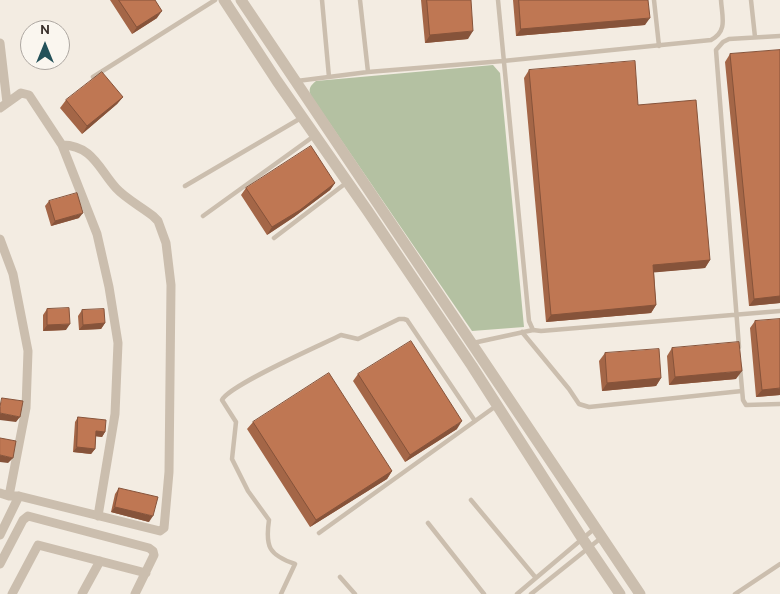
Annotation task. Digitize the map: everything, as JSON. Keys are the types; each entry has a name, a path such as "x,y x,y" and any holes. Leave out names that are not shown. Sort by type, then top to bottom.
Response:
{"street":[{"path":"224,0 315,135 327,157 348,182 620,594"},
{"path":"241,0 640,594"},
{"path":"0,43 3,106"},
{"path":"3,106 21,93 29,95 62,144 98,234 118,343 115,414 98,516"},
{"path":"0,238 13,274 28,351 26,408 4,495 19,496 160,531 164,528 169,472 171,285 166,243 158,221 154,216 117,189 96,160 78,146 62,144"},
{"path":"388,242 398,235"},
{"path":"0,535 19,496"},
{"path":"0,564 23,520 28,516 149,548 153,551 154,555 135,594"},
{"path":"12,594 38,545 146,573"},
{"path":"82,594 100,561"}],"lane":[{"path":"92,77 215,0"},
{"path":"322,0 329,77"},
{"path":"360,0 368,72"},
{"path":"498,0 529,321 533,330"},
{"path":"654,0 658,46"},
{"path":"295,81 368,72 700,42 716,38 723,29 721,0"},
{"path":"751,0 755,37"},
{"path":"739,353 716,50 723,42 729,39 780,36"},
{"path":"185,186 303,117"},
{"path":"203,216 315,135"},
{"path":"274,238 348,182"},
{"path":"471,344 533,330 540,331 780,311"},
{"path":"281,594 295,564 276,556 271,550 267,538 269,520 248,491 232,459 236,422 222,400 224,395 241,384 341,335 358,339 404,318 475,421"},
{"path":"522,332 569,388 579,404 589,407 742,391"},
{"path":"740,362 743,400 746,406 780,404"},
{"path":"319,533 497,406"},
{"path":"471,500 536,578"},
{"path":"428,523 484,594"},
{"path":"517,594 598,533"},
{"path":"531,594 585,542 598,533"},
{"path":"735,594 780,564"},
{"path":"340,576 355,594"}],"green space":[{"path":"493,65 500,73 524,327 472,331 311,96 310,89 316,81"}],"building":[{"path":"119,0 155,0 162,11 137,27"},
{"path":"427,0 471,0 473,31 430,35"},
{"path":"519,0 648,0 650,18 521,29"},
{"path":"780,50 780,296 754,299 730,54"},
{"path":"635,61 638,105 696,100 710,260 653,265 656,305 551,315 529,70"},
{"path":"102,72 123,97 87,126 66,100"},
{"path":"311,146 335,183 300,210 272,227 246,188"},
{"path":"77,193 83,213 55,221 49,201"},
{"path":"69,308 70,324 47,325 47,309"},
{"path":"104,309 105,323 83,325 82,310"},
{"path":"780,319 780,388 762,390 755,321"},
{"path":"411,341 462,421 410,455 358,374"},
{"path":"739,342 742,371 675,377 672,348"},
{"path":"659,349 661,378 607,383 605,353"},
{"path":"329,373 392,471 316,520 253,422"},
{"path":"2,398 23,401 20,417 0,413"},
{"path":"78,417 106,420 105,432 96,431 95,449 77,447"},
{"path":"0,438 16,441 13,458 0,455"},
{"path":"119,488 158,497 153,516 115,507"}]}
